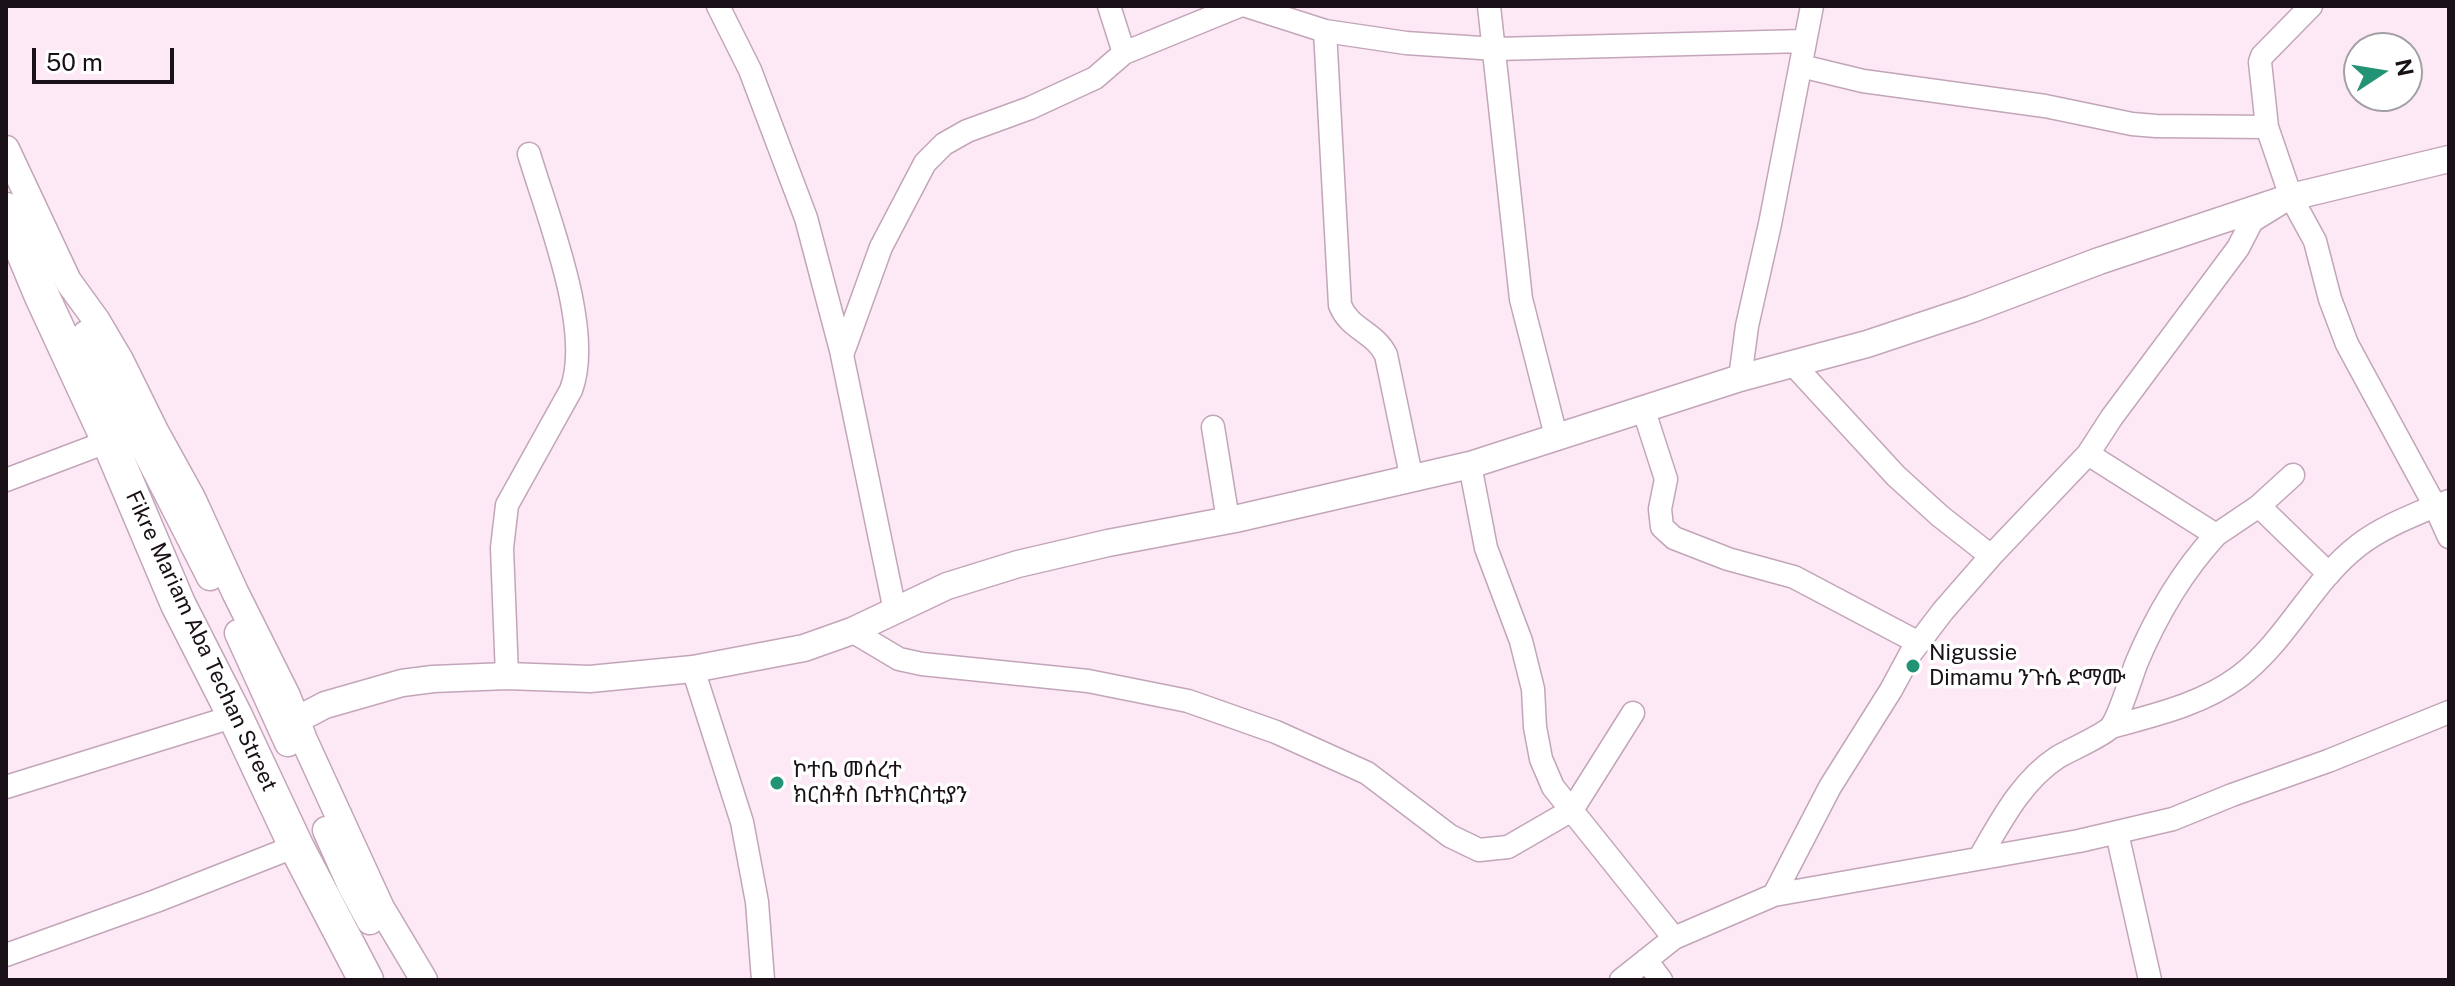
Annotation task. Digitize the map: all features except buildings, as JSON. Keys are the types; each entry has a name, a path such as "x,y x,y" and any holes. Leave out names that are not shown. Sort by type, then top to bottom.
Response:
{"main road":[{"name":"Fikre Mariam Aba Techan Street","path":"6,210 178,604 296,846 366,980"},
{"path":"41,294 86,317"}],"street":[{"path":"718,6 750,70 806,218 842,355 895,611"},
{"path":"1109,6 1124,53"},
{"path":"842,355 881,247 925,163 944,144 967,131 1030,108 1095,78 1124,53 1239,6"},
{"path":"1247,6 1325,31 1406,43 1496,49 1804,41"},
{"path":"1489,6 1521,299 1556,436"},
{"path":"1740,378 1747,326 1812,6"},
{"path":"2311,6 2262,56 2260,62 2267,127 2291,197 2315,241 2330,299 2347,344 2442,504 2449,537"},
{"path":"1325,31 1340,305 1343,315 1381,344 1386,355 1412,480"},
{"path":"1801,66 1863,81 2045,106 2132,124 2267,127"},
{"path":"6,149 229,614 381,908 424,980"},
{"path":"507,676 502,548 507,505 576,377 577,341 572,297 529,154"},
{"path":"288,724 325,705 402,683 507,676 590,679 693,669 804,648 852,631 947,586 1018,564 1470,465 1740,378 1867,344 1972,309 2099,261 2291,197 2449,159"},
{"path":"1774,895 1830,787 1919,643 1991,556 2088,454 2238,248 2252,221 2291,197"},
{"path":"1792,363 1896,476 1991,556"},
{"path":"1643,408 1666,479 1660,509 1662,527 1674,538 1728,559 1794,577 1919,643"},
{"path":"1213,427 1228,520"},
{"path":"6,480 109,441"},
{"path":"2088,454 2216,535"},
{"path":"1470,465 1486,548 1524,653 1533,689 1541,759 1553,787 1674,938"},
{"path":"2111,727 2138,660 2167,601 2192,561 2216,535 2259,506 2293,475"},
{"path":"1980,857 2011,805 2056,758 2111,727 2179,708 2240,676 2274,644 2329,574 2359,545 2406,518 2442,504"},
{"path":"2259,506 2329,574"},
{"path":"852,631 899,659 922,664 1088,681 1188,701 1276,732 1367,773 1450,836 1479,850 1508,847 1572,810 1633,713"},
{"path":"693,669 742,822 757,902 763,980"},
{"path":"1621,980 1674,938 1774,895 2079,841 2173,819 2449,712"},
{"path":"6,787 235,716"},
{"path":"288,724 351,886 403,980"},
{"path":"2117,833 2150,980"},
{"path":"6,955 296,846"},
{"path":"1646,960 1661,980"}],"place":[{"name":"Nigussie Dimamu ንጉሴ ድማሙ","path":"1913,666"},
{"name":"ኮተቤ መሰረተ ክርስቶስ ቤተክርስቲያን","path":"777,783"}]}
